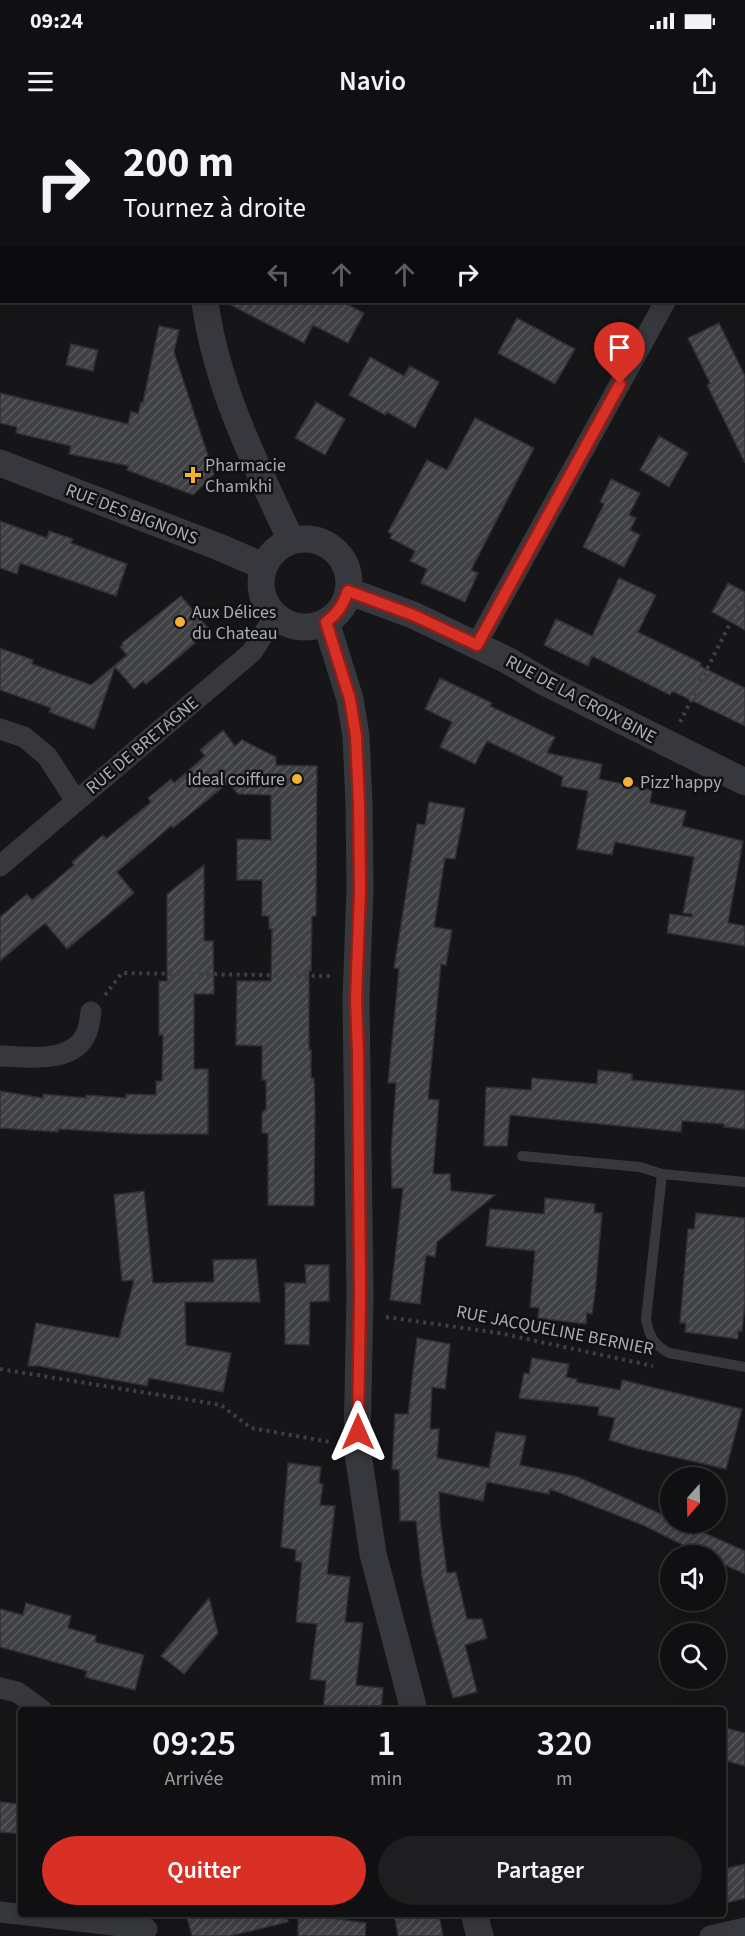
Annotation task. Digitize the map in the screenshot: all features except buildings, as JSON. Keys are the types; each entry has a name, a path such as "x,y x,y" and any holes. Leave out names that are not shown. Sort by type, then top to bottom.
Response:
{"street":[{"path":"205,303 211,339 227,391 264,483 291,540"},
{"path":"477,645 664,303"},
{"name":"RUE DES BIGNONS","path":"0,463 263,566"},
{"path":"306,538 318,540 333,548 344,562 348,572 348,591 344,604 326,622 316,626 294,626 275,616 263,598 260,576 263,566 278,546 291,540 306,538"},
{"name":"RUE DE LA CROIX BINE","path":"348,591 413,615 477,645 745,782"},
{"name":"RUE DE BRETAGNE","path":"0,866 252,652 275,616"},
{"path":"326,622 347,686 356,736 360,889 356,1000 360,1294 357,1447 373,1554 413,1707"},
{"path":"0,729 24,737 47,756 76,801"},
{"path":"0,1056 52,1058 69,1051 86,1035 92,1012"},
{"path":"0,1688 17,1692 38,1707"},
{"path":"0,1912 18,1914"},
{"path":"52,1917 146,1926"},
{"path":"475,1917 480,1936"},
{"path":"710,1936 745,1928"}],"lane":[{"path":"522,1156 640,1167 662,1174 745,1182"},
{"name":"RUE JACQUELINE BERNIER","path":"662,1174 646,1319 648,1333 661,1348 669,1353 745,1367"}],"path":[{"path":"668,744 745,594"},
{"path":"92,1012 122,972 357,976"},
{"name":"RUE JACQUELINE BERNIER","path":"358,1316 374,1315 499,1333 655,1367"},
{"path":"0,1369 221,1406 251,1428 357,1447"}],"place":[{"name":"Pharmacie Chamkhi","path":"193,475"},
{"name":"Aux Délices du Chateau","path":"180,622"},
{"name":"Ideal coiffure","path":"297,779"},
{"name":"Pizz'happy","path":"628,782"}],"route":[{"path":"358,1432 360,1294 356,1000 360,889 359,804 356,736 350,699 326,622 344,604 348,591 413,615 477,645 620,384"}]}
